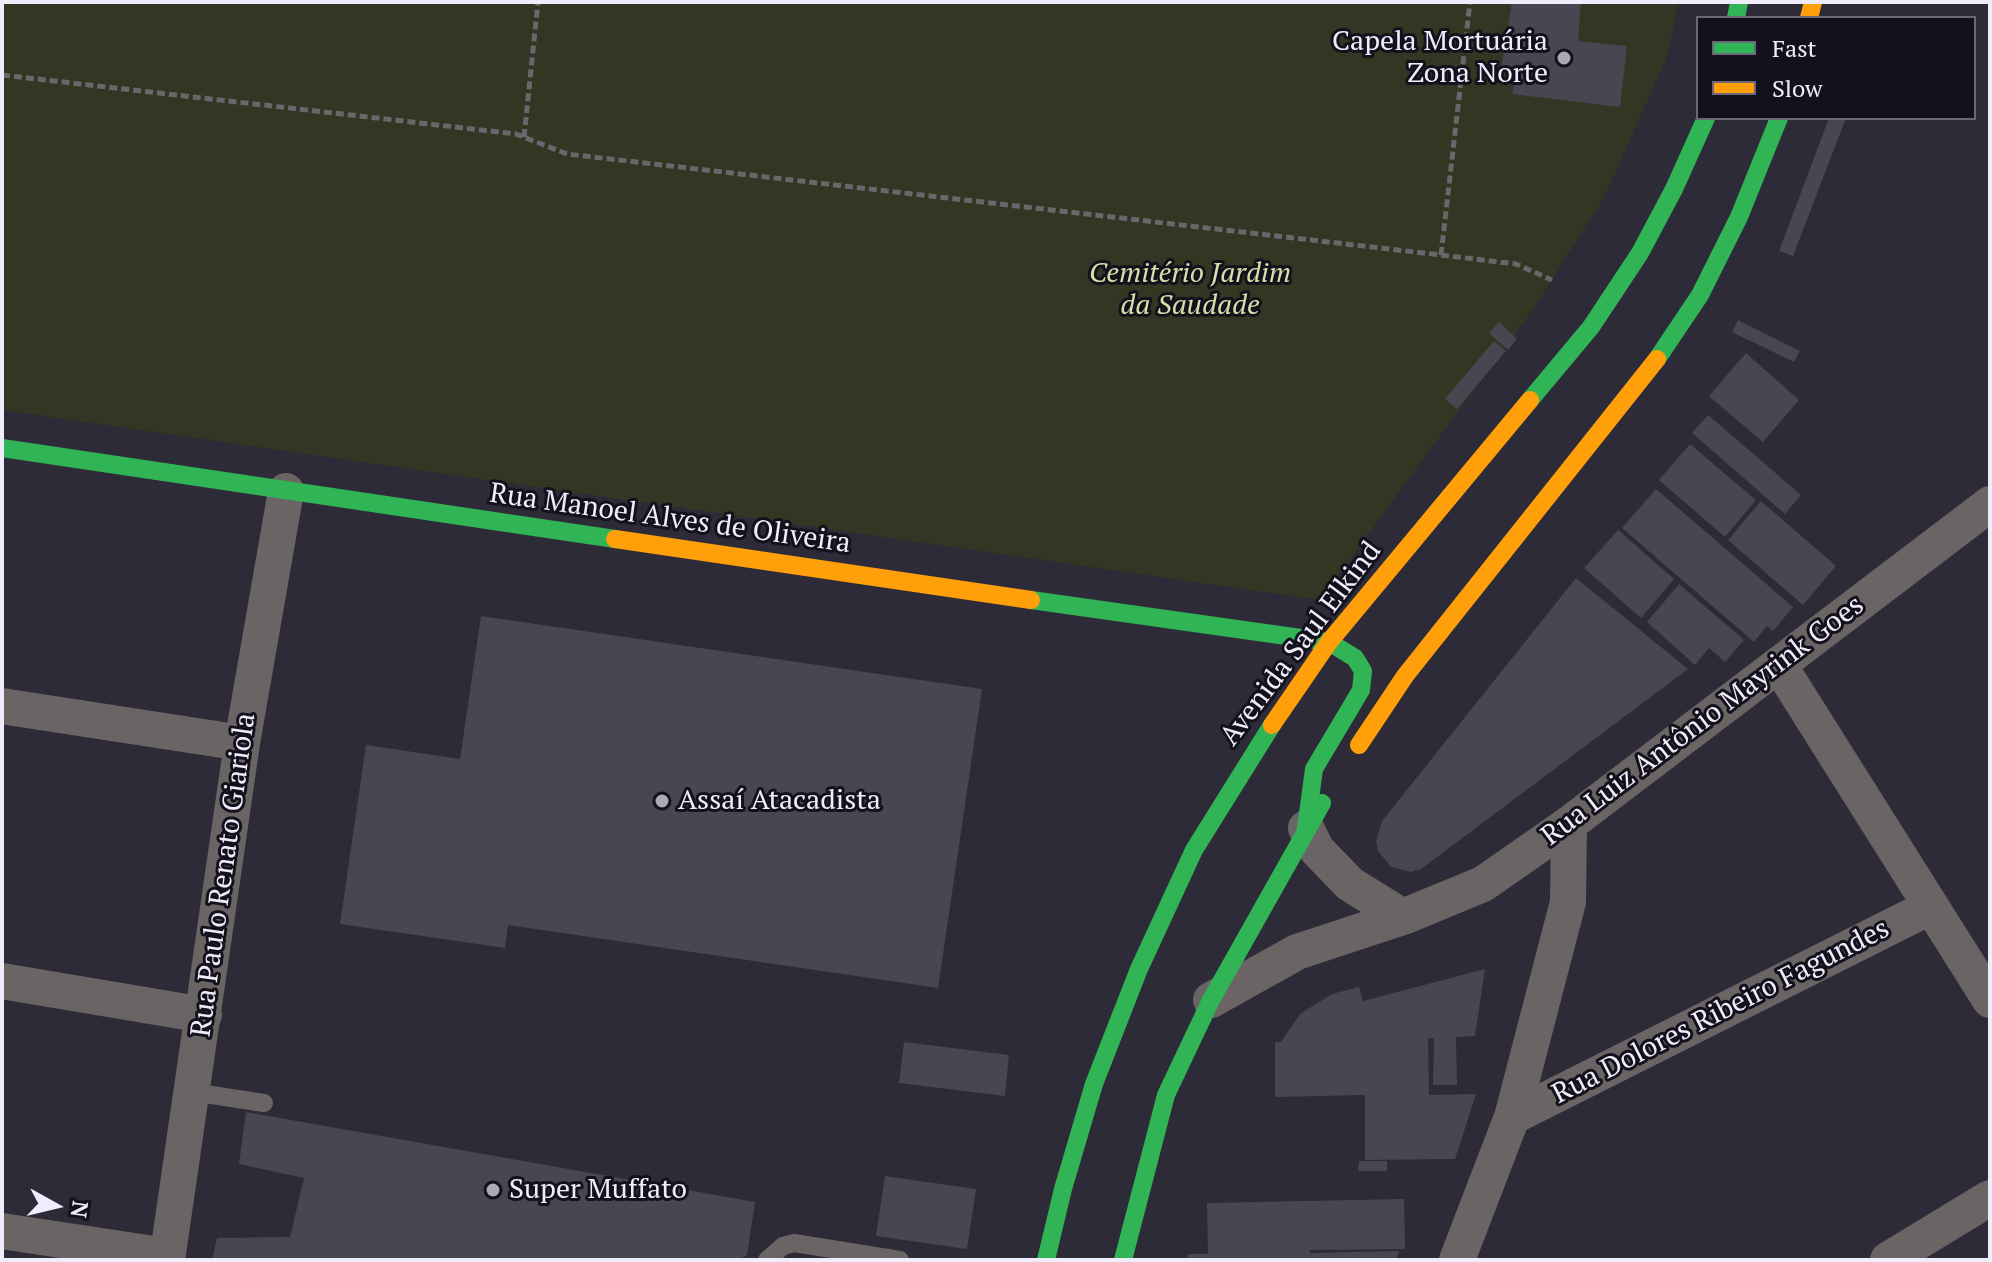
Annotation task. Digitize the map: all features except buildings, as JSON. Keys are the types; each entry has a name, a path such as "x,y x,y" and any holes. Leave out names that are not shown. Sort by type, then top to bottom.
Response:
{"main road":[{"name":"Avenida Saul Elkind","path":"1046,1260 1094,1084 1139,969 1194,850 1250,756 1329,642 1591,327 1640,253 1674,189 1705,120"},
{"path":"1350,760 1405,676 1652,367 1700,295 1739,217 1778,120"},
{"name":"Rua Manoel Alves de Oliveira","path":"2,448 1329,642"},
{"path":"1306,828 1314,769 1361,690 1363,671 1355,658 1329,642"},
{"path":"1123,1260 1166,1095 1211,1000 1306,828 1334,784"}],"street":[{"name":"Rua Paulo Renato Giariola","path":"167,1258 242,743 286,491"},
{"name":"Rua Luiz Antônio Mayrink Goes","path":"1211,1000 1297,952 1403,917 1483,884 1569,824 1990,504"},
{"path":"1779,665 1990,1000"},
{"path":"2,706 242,743"},
{"path":"1457,1260 1512,1117 1568,902 1569,824"},
{"path":"1306,828 1317,850 1350,884 1403,917"},
{"name":"Rua Dolores Ribeiro Fagundes","path":"1512,1117 1930,907"},
{"path":"2,981 204,1015"},
{"path":"1888,1260 1990,1198"},
{"path":"2,1231 167,1258"}],"lane":[{"path":"192,1092 264,1103"},
{"path":"767,1260 783,1246 794,1243 900,1260"}],"path":[{"path":"524,137 538,2"},
{"path":"1441,255 1470,2"},
{"path":"2,75 516,134 567,154 1516,264 1552,280"}],"green space":[{"name":"Cemitério Jardim da Saudade","path":"2,2 1679,2 1667,57 1604,198 1531,312 1320,600 2,410"}],"traffic: fast":[{"path":"1736,16 1739,2"},
{"path":"1530,400 1591,327 1640,253 1674,189 1705,120"},
{"path":"1657,359 1700,295 1739,217 1778,120"},
{"path":"2,448 615,539"},
{"path":"1031,600 1329,642 1355,658 1363,671 1361,690 1314,769 1306,828"},
{"path":"1046,1260 1094,1084 1139,969 1194,850 1272,725"},
{"path":"1123,1260 1166,1095 1211,1000 1322,803"}],"traffic: slow":[{"path":"1810,16 1813,2"},
{"path":"1359,745 1405,676 1657,359"},
{"path":"1272,725 1329,642 1530,400"},
{"path":"615,539 1031,600"}],"place":[{"name":"Capela Mortuária Zona Norte","path":"1564,58"},
{"name":"Assaí Atacadista","path":"662,801"},
{"name":"Super Muffato","path":"493,1190"}]}
